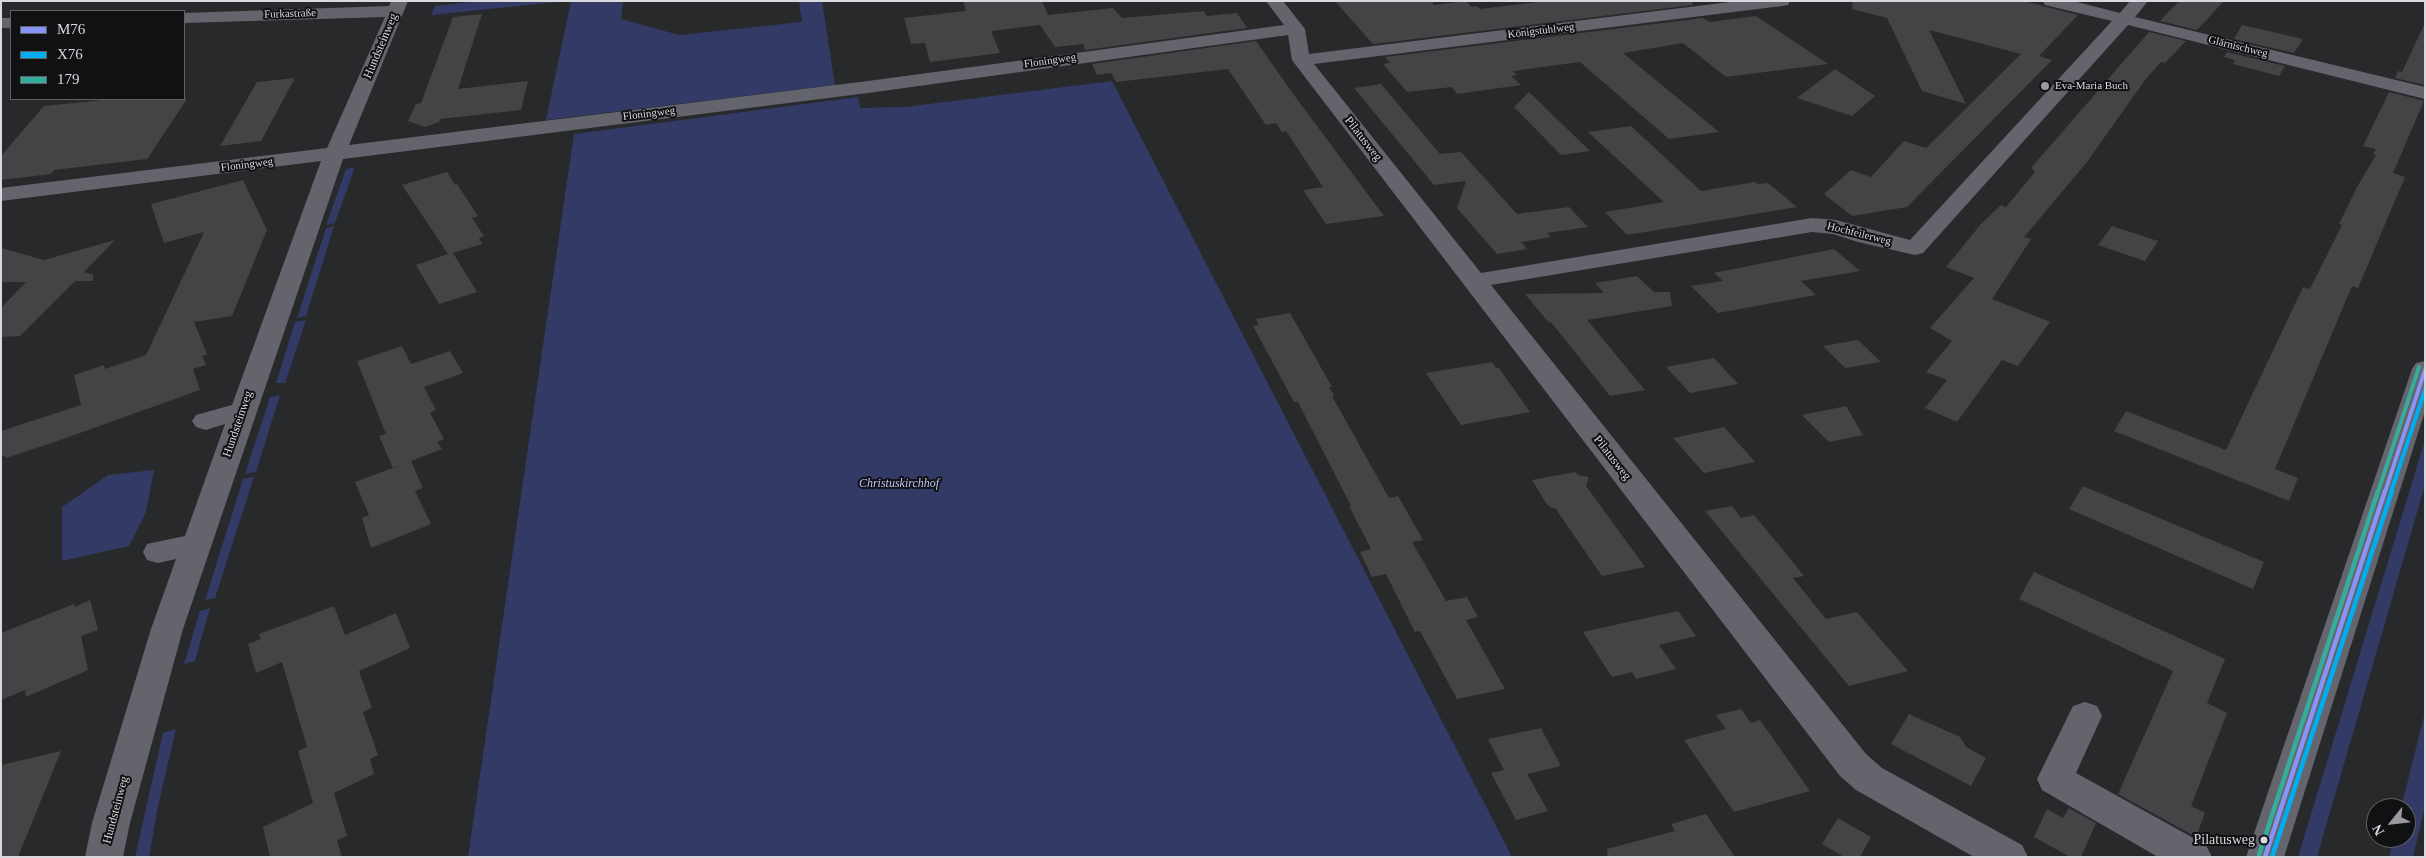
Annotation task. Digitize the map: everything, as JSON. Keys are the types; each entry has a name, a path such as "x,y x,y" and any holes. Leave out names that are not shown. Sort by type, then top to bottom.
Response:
{"main road":[{"path":"2265,857 2425,368"}],"street":[{"path":"1274,1 1296,28"},
{"name":"Königstuhlweg","path":"1301,60 1782,1"},
{"name":"Glärnischweg","path":"2052,1 2425,93"},
{"name":"Hochfeilerweg","path":"1474,281 1812,225 1836,228 1915,248 2140,1"},
{"name":"Furkastraße","path":"185,18 398,6"},
{"name":"Hundsteinweg","path":"104,857 111,823 167,629 334,155 398,6"},
{"name":"Pilatusweg","path":"1296,28 1301,60 1853,765 1869,779 2009,857"},
{"name":"Floningweg","path":"1,195 334,155 859,88 1296,28"},
{"path":"206,421 243,411"},
{"path":"158,552 197,544"},
{"path":"2085,716 2055,779 2193,857"}],"green space":[{"path":"479,1 566,1 431,15 435,6"},
{"path":"571,1 623,1 621,19 679,35 802,22 799,1 822,1 835,85 546,120"},
{"name":"Christuskirchhof","path":"1112,81 1512,857 468,857 574,134 858,97 860,108 905,107"},
{"path":"355,167 335,223 326,225 346,169"},
{"path":"334,226 306,316 297,318 326,228"},
{"path":"306,320 285,383 276,383 295,322"},
{"path":"280,395 256,472 245,474 270,397"},
{"path":"2425,440 2425,485 2317,857 2298,857"},
{"path":"154,470 146,512 129,546 62,561 62,507 108,475"},
{"path":"254,477 215,598 205,600 243,479"},
{"path":"210,608 195,661 184,664 200,611"},
{"path":"2425,712 2425,806 2416,844 2416,798 2404,798"},
{"path":"176,729 158,806 149,857 135,857 163,733"},
{"path":"2391,848 2415,848 2413,857 2389,857"}],"building":[{"path":"963,1 1042,1 1048,15 1113,8 1122,18 1204,11 1207,16 1237,13 1247,28 1085,50 1083,44 1055,47 1040,25 991,31 1000,53 930,62 925,43 911,44 904,18 966,11"},
{"path":"1335,1 1433,1 1433,5 1466,1 1472,7 1477,6 1480,9 1546,1 1692,1 1693,5 1373,44"},
{"path":"1853,1 2024,1 2078,15 2039,56 2052,60 1907,207 1852,216 1824,194 1851,170 1871,177 1904,141 1926,148 2021,54 1929,30 1966,104 1922,91 1887,18 1852,9"},
{"path":"2179,1 2224,1 2197,30 2160,21"},
{"path":"482,14 458,89 528,81 521,110 440,119 439,122 425,127 408,121 416,104 421,103 453,17"},
{"path":"1756,16 1828,64 1726,77 1683,43 1623,53 1719,132 1669,139 1580,62 1513,71 1517,75 1511,76 1521,85 1457,94 1452,87 1407,92 1383,64 1390,63 1385,57 1703,18 1710,22"},
{"path":"2425,23 2425,85 2395,78 2398,71 2402,72"},
{"path":"2242,25 2303,39 2294,53 2234,39"},
{"path":"2149,32 2186,41 2165,63 2161,62 2145,80 2087,162 2024,237 2031,239 1992,299 2050,322 2018,366 2002,360 1957,422 1925,408 1947,380 1926,372 1952,341 1930,328 1974,278 1946,267 1981,224 2001,205 2006,207 2035,172 2031,168"},
{"path":"1256,41 1384,216 1326,224 1303,190 1323,187 1286,131 1282,132 1276,123 1266,125 1228,69 1116,82 1111,73 1097,75 1092,64"},
{"path":"2227,52 2285,66 2279,76 2233,64 2235,60 2224,57"},
{"path":"1835,69 1875,96 1852,116 1797,98"},
{"path":"295,78 261,141 220,146 257,82"},
{"path":"1381,84 1440,154 1461,152 1517,214 1569,207 1588,227 1547,233 1551,237 1521,242 1527,249 1497,254 1457,208 1466,181 1434,185 1354,88"},
{"path":"1529,92 1590,151 1561,155 1514,107"},
{"path":"2389,92 2424,101 2393,173 2405,177 2358,288 2352,286 2275,469 2298,478 2289,501 2114,431 2126,411 2226,450 2303,287 2310,289 2342,225 2339,224 2357,187 2376,155 2373,154 2376,149 2363,146"},
{"path":"187,99 147,159 54,170 51,174 1,180 1,156 44,106 104,100"},
{"path":"1631,126 1701,191 1755,182 1757,184 1768,183 1797,207 1627,235 1605,212 1664,202 1588,132"},
{"path":"447,172 478,216 472,218 484,236 479,238 482,244 453,253 477,292 439,304 416,265 448,254 402,185"},
{"path":"243,180 267,230 232,316 194,322 207,354 202,356 206,365 193,369 200,390 49,444 6,458 5,455 1,457 1,431 81,405 74,375 104,365 105,369 146,355 204,232 164,243 151,204"},
{"path":"2112,226 2158,241 2145,261 2098,245"},
{"path":"115,240 84,272 93,275 93,281 75,281 20,336 1,337 1,308 26,282 1,282 1,248 44,260"},
{"path":"1834,249 1860,271 1801,281 1816,295 1718,313 1691,286 1723,281 1714,273"},
{"path":"1637,276 1654,292 1670,292 1672,306 1587,320 1645,390 1610,396 1551,322 1549,323 1525,294 1604,293 1595,283"},
{"path":"1290,313 1332,387 1329,387 1334,395 1332,396 1389,498 1398,496 1423,540 1412,542 1446,601 1467,597 1478,617 1466,620 1505,689 1457,699 1420,631 1415,632 1386,574 1372,577 1360,552 1371,549 1349,506 1351,506 1298,402 1294,402 1253,326 1259,325 1256,319"},
{"path":"1858,340 1881,362 1845,368 1823,346"},
{"path":"402,346 411,364 450,351 463,373 424,387 436,410 430,413 444,439 437,442 442,449 393,468 379,436 386,434 357,361"},
{"path":"1714,358 1738,384 1690,393 1666,367"},
{"path":"1492,362 1496,368 1499,368 1530,412 1461,425 1426,373"},
{"path":"1846,406 1863,435 1829,442 1802,415"},
{"path":"1724,427 1755,462 1704,473 1673,438"},
{"path":"411,461 423,488 415,491 431,524 371,548 362,518 369,515 355,482"},
{"path":"1575,472 1578,475 1589,477 1586,486 1645,567 1602,576 1555,508 1551,508 1546,503 1532,480"},
{"path":"2083,486 2264,562 2253,589 2069,509"},
{"path":"1732,506 1741,518 1754,515 1779,545 1804,576 1793,578 1826,619 1857,612 1908,671 1849,686 1705,511"},
{"path":"2034,572 2225,659 2207,703 2227,713 2191,806 2205,813 2196,837 2118,794 2173,671 2019,599"},
{"path":"90,600 98,630 81,636 88,670 26,697 25,690 1,700 1,633 74,604 75,607"},
{"path":"334,606 345,635 396,613 410,648 359,671 372,708 363,712 378,755 370,759 374,774 334,793 347,836 337,840 342,857 270,857 263,827 313,803 298,751 307,747 282,662 256,673 248,644 261,639 259,634"},
{"path":"1678,611 1696,636 1659,645 1676,669 1636,679 1632,672 1612,677 1583,632"},
{"path":"1741,709 1751,723 1760,720 1810,791 1734,812 1684,740 1726,729 1716,715"},
{"path":"1909,714 1960,737 1966,747 1986,758 1971,786 1891,744"},
{"path":"1541,728 1561,766 1527,774 1548,811 1516,820 1491,773 1504,770 1488,739"},
{"path":"61,751 18,857 1,857 1,765"},
{"path":"2069,808 2096,823 2081,857 2070,857 2034,837 2047,809 2063,818"},
{"path":"1706,814 1735,857 1608,857 1607,849 1675,831 1671,824"},
{"path":"1838,818 1871,837 1860,857 1844,857 1822,844"}],"transit line":[{"name":"179","path":"2259,855 2419,367"},
{"name":"M76","path":"2265,857 2425,370"},
{"name":"X76","path":"2272,857 2425,390"}],"place":[{"name":"Eva-Maria Buch","path":"2045,86"},
{"name":"Pilatusweg","path":"2264,840"}]}
